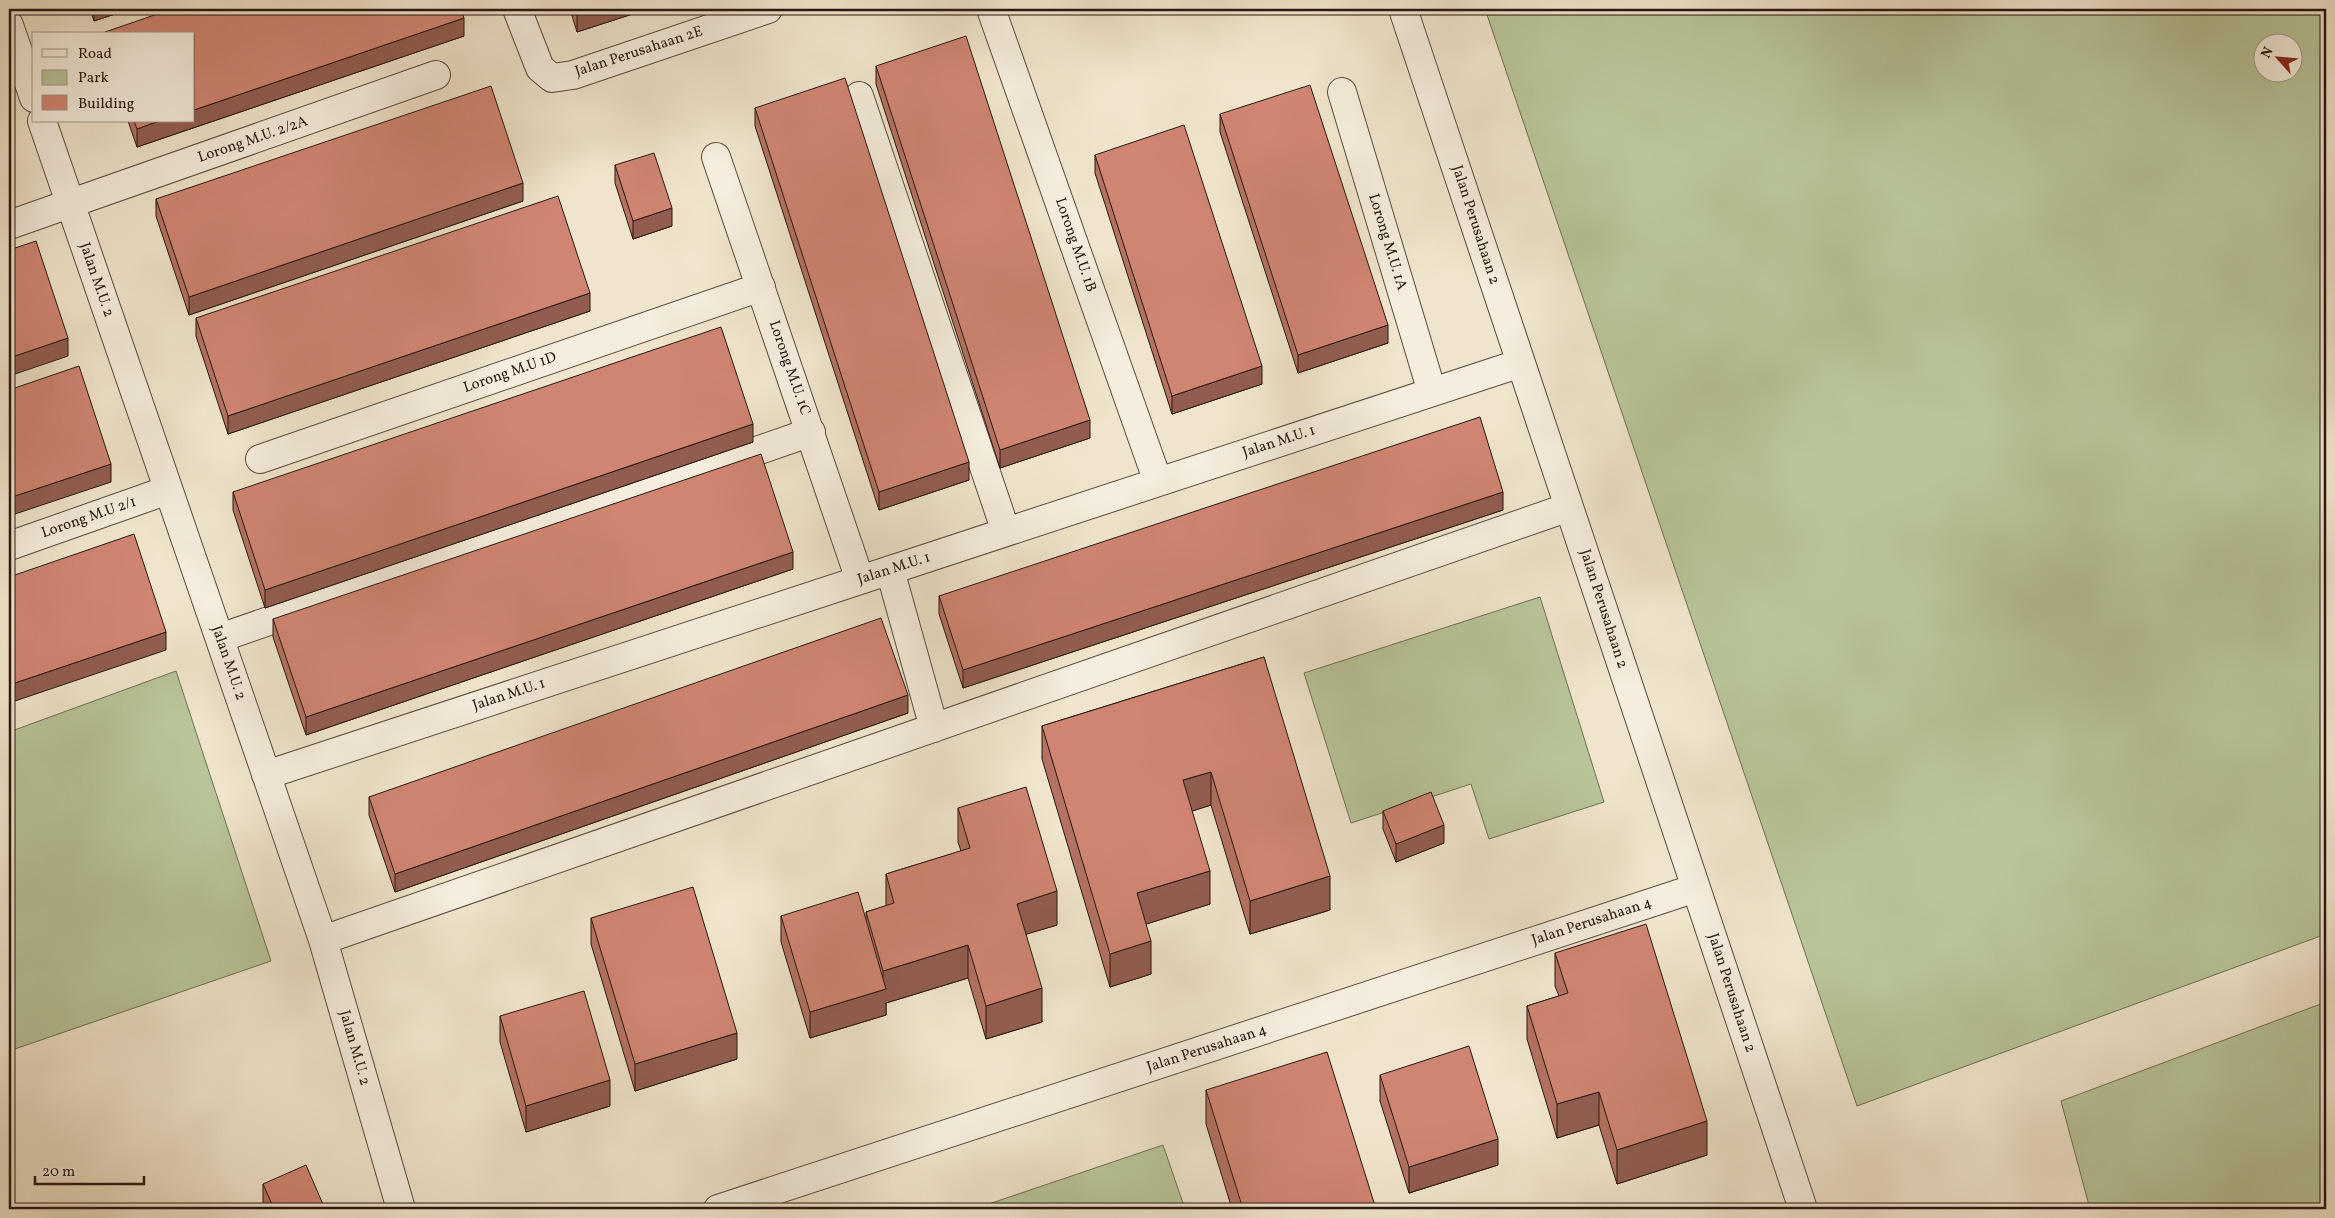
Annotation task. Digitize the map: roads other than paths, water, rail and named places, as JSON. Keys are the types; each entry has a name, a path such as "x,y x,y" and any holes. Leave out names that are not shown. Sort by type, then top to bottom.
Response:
{"street":[{"name":"Jalan Perusahaan 2E","path":"517,9 540,68 552,78 573,75 768,9"},
{"name":"Lorong M.U. 1B","path":"992,9 1158,482"},
{"name":"Jalan Perusahaan 2","path":"1403,9 1803,1209"},
{"path":"9,25 32,92"},
{"name":"Lorong M.U. 2/2A","path":"9,225 436,75"},
{"name":"Lorong M.U. 1A","path":"1342,92 1432,392"},
{"path":"859,96 1006,532"},
{"name":"Jalan M.U. 2","path":"42,122 323,940 401,1209"},
{"name":"Lorong M.U. 1C","path":"716,157 860,580"},
{"name":"Lorong M.U 1D","path":"260,459 761,287"},
{"name":"Jalan M.U. 1","path":"266,775 1521,363"},
{"path":"220,638 811,432"},
{"name":"Lorong M.U 2/1","path":"9,546 168,490"},
{"path":"323,940 1569,507"},
{"path":"890,570 934,728"},
{"name":"Jalan Perusahaan 4","path":"718,1209 1696,888"}]}
